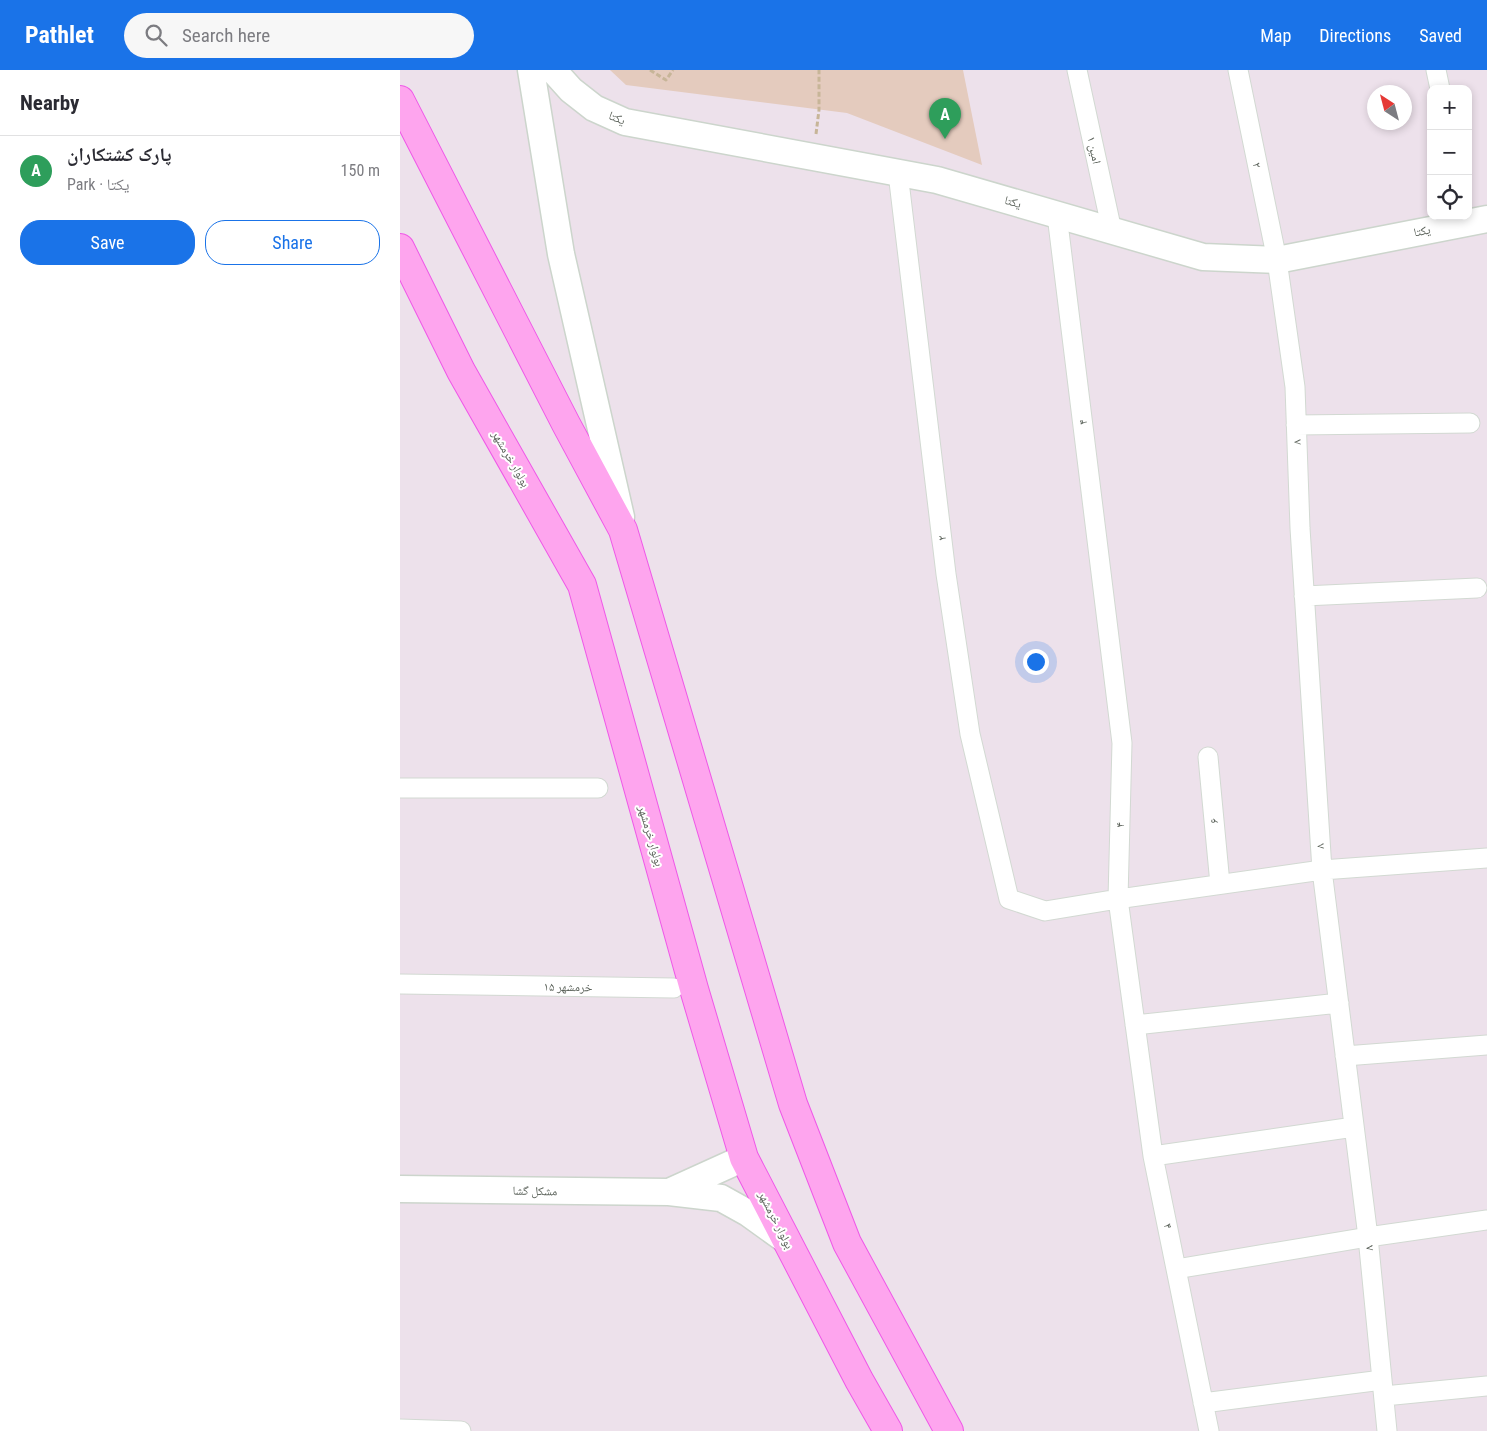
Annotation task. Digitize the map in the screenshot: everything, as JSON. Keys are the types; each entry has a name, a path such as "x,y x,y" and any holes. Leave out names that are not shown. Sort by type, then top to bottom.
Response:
{"main road":[{"path":"400,100 566,424 624,530 793,1104 847,1243 949,1431"},
{"name":"بولوار خرمشهر","path":"400,248 461,371 582,585 694,989 744,1158 859,1380 888,1431"}],"street":[{"path":"532,70 562,254 624,530"},
{"name":"یکتا","path":"553,70 571,90 594,108 625,122 937,180 1202,257 1277,260 1474,219"},
{"name":"امین ۱","path":"1077,70 1112,231"},
{"name":"۲","path":"1238,70 1277,260"},
{"path":"1436,70 1439,85"},
{"name":"۲","path":"898,173 946,574 970,734 1009,899 1045,911 1118,899"},
{"name":"۴","path":"1057,215 1122,743 1118,899 1153,1156 1209,1431"},
{"name":"۸","path":"1277,260 1295,387 1304,596 1322,870 1368,1237 1387,1431"},
{"path":"1296,424 1470,423"},
{"path":"1304,596 1477,588"},
{"name":"۶","path":"1208,757 1220,884"},
{"path":"400,788 598,788"},
{"path":"1118,899 1322,870 1487,858"},
{"name":"۱۵ خرمشهر","path":"400,984 674,988"},
{"path":"1135,1026 1338,1003"},
{"path":"1345,1056 1487,1046"},
{"path":"1153,1156 1354,1127"},
{"path":"669,1192 744,1158"},
{"name":"مشکل گشا","path":"400,1189 669,1192 721,1198 748,1212 787,1241"},
{"path":"1176,1269 1368,1237 1487,1220"},
{"path":"1203,1403 1383,1388 1487,1386"},
{"path":"400,1429 461,1431"}],"path":[{"path":"650,70 666,80 673,70"},
{"path":"813,157 819,110 819,70"}],"shaded area":[{"path":"610,70 963,70 982,165 847,113 626,85"}],"place":[{"name":"پارک کشتکاران","path":"945,139"}]}
